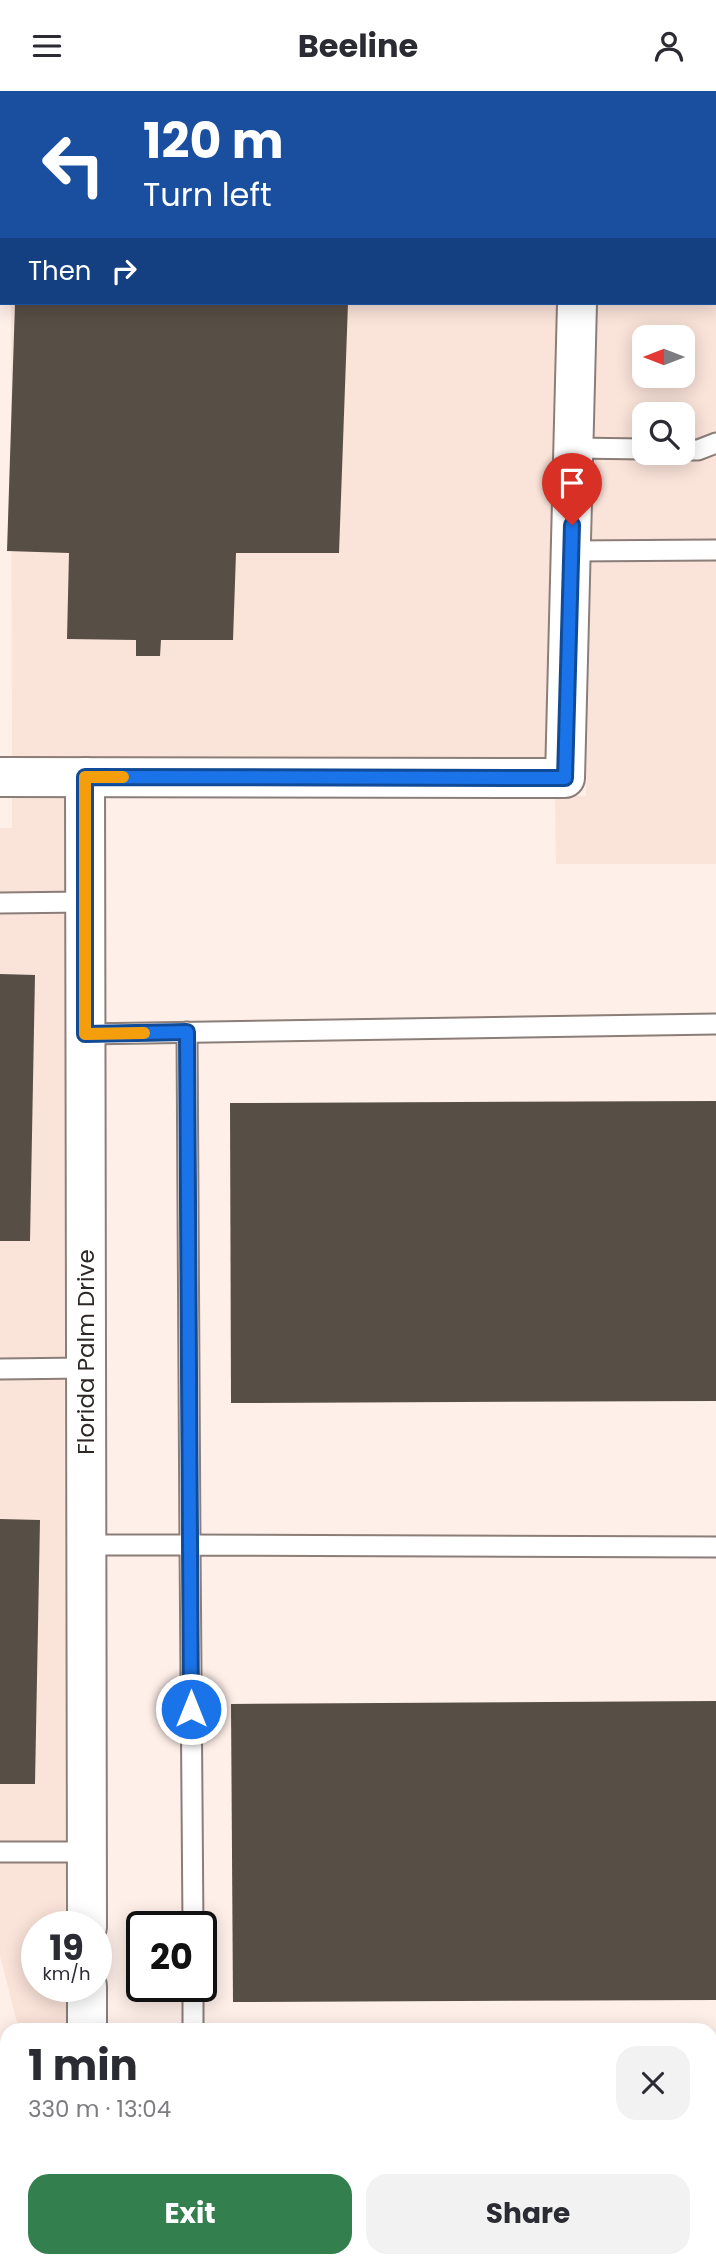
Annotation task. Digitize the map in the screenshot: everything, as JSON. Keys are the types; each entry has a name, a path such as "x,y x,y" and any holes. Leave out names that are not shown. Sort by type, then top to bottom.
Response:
{"street":[{"path":"0,777 565,778 577,305"},
{"name":"Florida Palm Drive","path":"85,777 87,1911"},
{"path":"87,2002 87,2023"}],"lane":[{"path":"695,450 716,443"},
{"path":"574,448 632,449"},
{"path":"571,551 716,550"},
{"path":"0,903 85,902"},
{"path":"85,1034 716,1024"},
{"path":"187,1032 192,1911"},
{"path":"0,1369 85,1368"},
{"path":"86,1545 716,1547"},
{"path":"0,1852 87,1851"},
{"path":"193,2002 193,2023"}],"shaded area":[{"path":"11,305 556,305 545,759 12,759"},
{"path":"598,305 716,305 716,864 556,864 555,796 586,796"},
{"path":"64,795 65,1911 21,1911 21,2002 66,2002 66,2023 17,2023 0,1956 0,828 12,828 12,796"}],"building":[{"path":"15,305 348,305 339,553 236,553 233,640 161,640 160,656 136,656 136,640 67,639 69,553 7,551"},
{"path":"0,974 35,975 30,1241 0,1241"},
{"path":"716,1101 716,1401 231,1403 230,1103"},
{"path":"0,1519 40,1520 35,1784 0,1784"},
{"path":"716,1701 716,2000 233,2002 231,1704"}],"slow traffic":[{"path":"123,777 85,777 85,1034 144,1033"}],"route":[{"path":"191,1709 187,1032 85,1034 85,777 565,778 572,525"}]}
